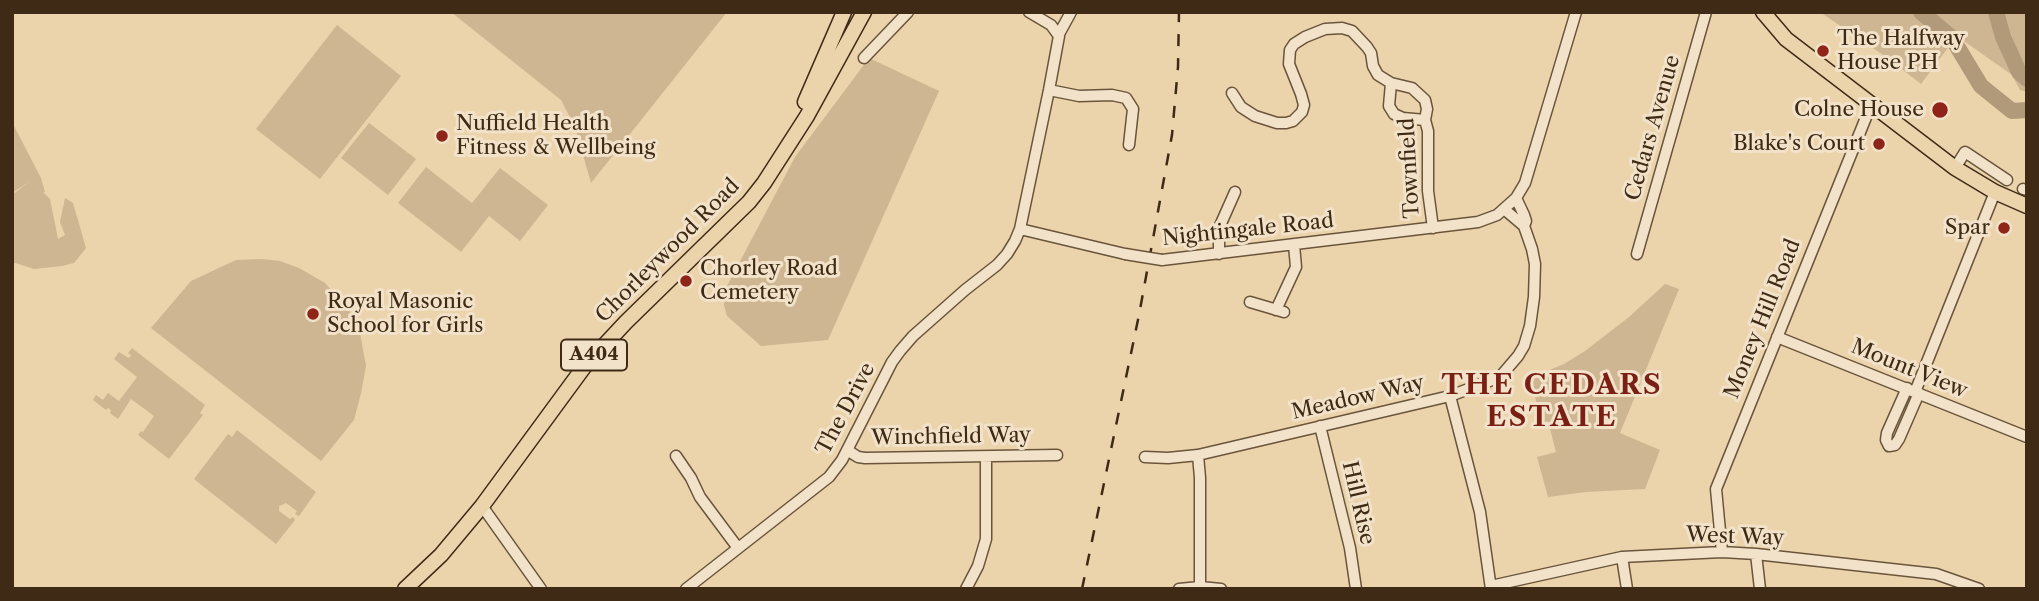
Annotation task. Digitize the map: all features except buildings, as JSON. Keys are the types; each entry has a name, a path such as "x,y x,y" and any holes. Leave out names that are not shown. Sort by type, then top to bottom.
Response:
{"main road":[{"name":"A404","path":"794,133 844,12"},
{"name":"A404","path":"794,133 807,116 864,12"},
{"path":"1763,12 1786,39 1955,168 1995,192 2027,206"},
{"name":"Chorleywood Road","path":"405,589 441,555 482,506 584,367 626,322 749,202 764,183 794,133"}],"street":[{"path":"864,58 908,12"},
{"path":"1029,12 1051,25 1059,34"},
{"path":"1020,229 1059,34 1071,12"},
{"name":"Nightingale Road","path":"1020,229 1162,260 1478,222 1497,215 1516,198 1528,175 1576,12"},
{"name":"Cedars Avenue","path":"1637,254 1706,12"},
{"path":"1231,93 1241,107 1255,116 1277,123 1286,124 1293,121 1302,112 1303,100 1289,64 1290,50 1305,37 1334,28 1347,29 1358,36 1371,53 1375,71 1391,83 1389,106 1394,114 1403,118 1425,120"},
{"name":"Townfield","path":"1391,83 1412,88 1427,104 1425,120 1428,131 1428,191 1433,228"},
{"path":"1049,90 1079,96 1112,95 1126,98 1133,109 1129,145"},
{"name":"Money Hill Road","path":"1722,552 1716,489 1871,104"},
{"path":"1955,168 1965,152 2007,180"},
{"path":"1219,254 1219,228 1235,192"},
{"path":"1914,391 1995,192"},
{"name":"Meadow Way","path":"1145,457 1198,455 1450,396 1500,377 1524,346 1533,313 1535,281 1532,249 1524,226 1526,221 1516,198"},
{"path":"1504,209 1524,226"},
{"name":"The Drive","path":"686,589 829,477 847,450 900,351 923,327 997,265 1007,254 1020,229"},
{"path":"1250,302 1280,311 1296,267 1294,245"},
{"name":"Mount View","path":"1777,337 2027,438"},
{"path":"1450,396 1480,512 1491,587"},
{"name":"Hill Rise","path":"1320,426 1350,548 1356,589"},
{"name":"Winchfield Way","path":"847,450 865,458 1057,455"},
{"path":"1198,455 1200,588"},
{"path":"676,456 700,497 738,548"},
{"path":"966,589 978,566 986,539 986,457"},
{"path":"482,506 541,589"},
{"name":"West Way","path":"1491,587 1622,557 1722,552 1936,574 1979,589"},
{"path":"1756,554 1760,589"},
{"path":"1622,557 1626,589"},
{"path":"1179,589 1221,589"}],"shaded area":[{"path":"451,12 727,12 591,183 575,127 561,100"},
{"path":"1820,12 1918,12 1951,40 1950,45 1921,84"},
{"path":"1923,12 2027,12 2027,92 2020,90 2012,75"},
{"path":"337,25 401,76 320,179 256,129"},
{"path":"869,58 939,91 828,340 761,346 727,316 724,305 726,288 795,157"},
{"path":"12,122 41,178 43,192 50,199 58,239 65,235 60,222 65,198 73,203 86,248 74,263 34,269 12,262 12,195 29,182 12,193"},
{"path":"369,123 416,159 388,195 341,158"},
{"path":"426,167 472,203 500,168 548,205 520,241 489,216 461,252 398,203"},
{"path":"236,260 280,261 299,268 325,283 349,310 360,333 366,366 354,420 321,461 151,328 191,281"},
{"path":"1665,284 1679,289 1620,433 1660,450 1645,489 1548,497 1537,457 1556,452 1548,421 1542,423 1530,378 1564,364 1585,351 1629,317"},
{"path":"132,348 205,405 200,413 203,415 169,459 138,435 154,416 131,399 118,419 110,413 111,410 106,410 93,400 96,395 103,400 108,393 119,401 137,377 114,359 119,352 129,358 131,355 128,353"},
{"path":"237,430 316,492 299,516 295,514 297,511 286,503 279,506 279,511 295,520 276,544 194,479 228,434 232,437"}],"waterway":[{"path":"1921,12 1952,38 1981,86 2012,111 2027,110"},
{"path":"1996,12 2003,37 2019,72 2027,79"}],"railway":[{"path":"1082,589 1139,315 1172,135 1178,67 1179,12"}],"place":[{"name":"The Halfway House PH","path":"1823,51"},
{"name":"Colne House","path":"1940,110"},
{"name":"Nuffield Health Fitness & Wellbeing","path":"442,136"},
{"name":"Blake's Court","path":"1879,144"},
{"name":"Spar","path":"2004,228"},
{"name":"Chorley Road Cemetery","path":"686,281"},
{"name":"Royal Masonic School for Girls","path":"313,314"}],"district":[{"name":"THE CEDARS ESTATE","path":"1552,402"}]}
